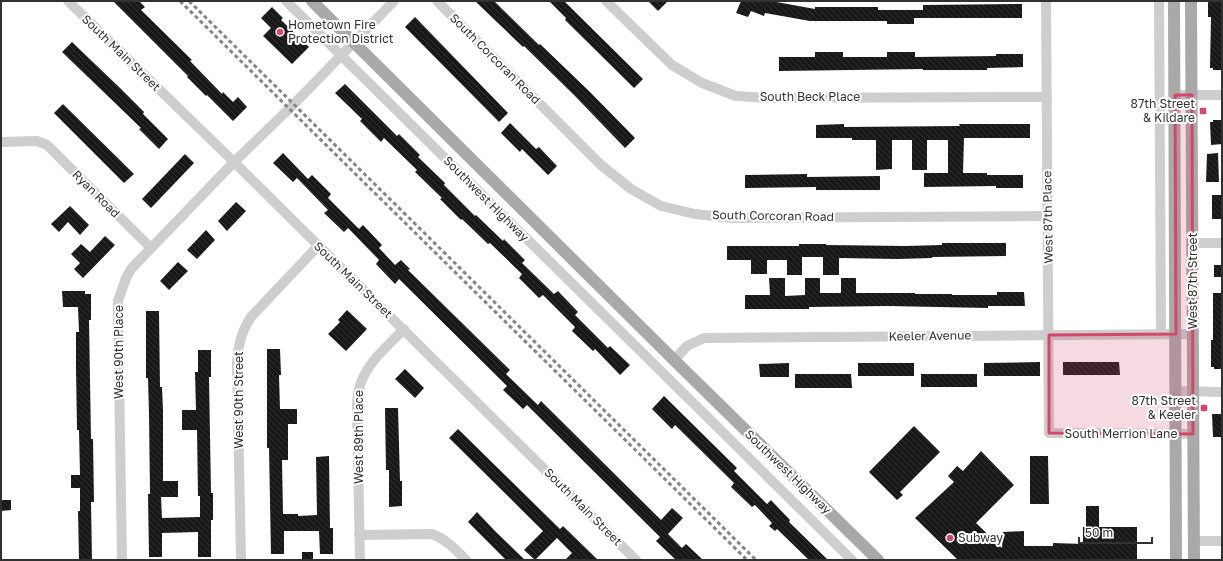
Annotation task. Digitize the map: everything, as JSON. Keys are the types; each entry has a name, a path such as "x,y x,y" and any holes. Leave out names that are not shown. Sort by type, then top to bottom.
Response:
{"main road":[{"name":"Southwest Highway","path":"312,1 698,384 878,560"},
{"name":"West 87th Street","path":"1174,1 1176,560"},
{"name":"West 87th Street","path":"1191,1 1194,560"}],"street":[{"name":"South Main Street","path":"68,1 234,162 636,560"},
{"name":"Southwest Highway","path":"286,1 852,560"},
{"name":"West 90th Place","path":"122,560 118,301 126,278 131,269 150,248 394,1"},
{"name":"South Corcoran Road","path":"437,1 601,165 631,189 661,206 695,214 734,218 1048,216"},
{"name":"South Beck Place","path":"606,1 672,65 702,83 736,96 768,98 1046,97"},
{"name":"West 87th Place","path":"1046,1 1049,433"},
{"path":"1159,1 1161,334"},
{"path":"1175,95 1222,95"},
{"name":"Ryan Road","path":"1,142 42,142 150,248"},
{"path":"1192,243 1222,243"},
{"name":"West 90th Street","path":"241,560 237,364 241,338 244,328 251,317 318,246"},
{"name":"West 89th Place","path":"360,560 357,404 358,386 368,367 404,330"},
{"name":"Keeler Avenue","path":"674,360 687,346 704,338 1193,334"},
{"path":"686,396 698,384"},
{"path":"1175,391 1222,392"},
{"name":"South Merrion Lane","path":"1049,433 1193,434"},
{"path":"359,534 432,534 440,537 448,543 466,560"},
{"path":"1194,541 1222,541"}],"highlighted area":[{"path":"1175,95 1192,95 1193,434 1049,433 1049,335 1176,334"}],"building":[{"path":"113,1 139,1 145,7 141,10 192,60 190,61 222,94 223,92 233,102 238,97 247,107 233,121 187,77 188,76"},
{"path":"475,1 494,1 591,93 635,138 625,148 524,46 523,47"},
{"path":"549,1 564,1 643,79 634,88 565,20 566,18"},
{"path":"648,1 668,1 658,11"},
{"path":"741,1 771,1 815,9 815,7 878,7 878,10 923,10 923,5 1022,4 1022,18 914,18 914,24 887,24 887,21 810,21 765,13 764,16 751,11 748,17 736,13"},
{"path":"1208,1 1222,1 1222,70 1213,70 1213,68 1210,68 1211,17 1208,17"},
{"name":"Hometown Fire Protection District","path":"272,7 283,18 281,20 309,47 292,64 263,36 271,28 261,18"},
{"path":"415,17 508,113 499,122 405,27"},
{"path":"72,42 144,112 143,114 168,139 159,149 139,129 141,128 62,52"},
{"path":"815,52 843,52 843,57 887,57 887,52 915,52 915,57 996,56 996,54 1023,54 1023,67 987,68 987,70 923,69 779,71 779,57 815,57"},
{"path":"345,84 397,136 399,134 420,155 418,157 445,183 444,185 475,216 476,215 503,241 504,239 525,260 522,263 554,294 558,291 578,312 575,315 608,348 610,346 630,365 620,375 595,349 593,351 572,331 575,327 543,295 539,298 519,278 522,274 490,243 488,244 462,219 461,220 440,199 442,198 415,172 417,170 384,138 381,142 360,121 362,119 335,93"},
{"path":"63,104 134,174 124,183 54,113"},
{"path":"1213,120 1222,120 1222,144 1211,145 1210,122 1213,122"},
{"path":"510,123 536,149 539,147 557,166 548,175 522,149 520,152 501,133"},
{"path":"844,124 844,127 1030,124 1030,138 964,138 963,173 1023,175 1023,188 996,188 996,186 924,187 924,173 948,173 948,140 927,140 927,170 912,170 912,140 892,140 892,169 876,170 876,140 816,138 816,125"},
{"path":"283,153 308,179 312,175 331,194 328,198 359,229 363,225 382,245 379,248 395,265 401,260 410,269 408,270 510,370 506,374 538,405 541,401 661,520 672,508 683,518 668,534 682,548 686,544 703,560 676,560 656,541 660,537 527,405 523,409 503,390 507,386 399,279 395,284 376,264 379,260 348,228 344,232 324,213 328,210 297,178 293,182 273,163"},
{"path":"1218,153 1219,182 1206,182 1207,154"},
{"path":"185,154 194,163 151,208 142,199"},
{"path":"807,174 807,177 880,176 880,190 816,190 816,187 745,188 745,175"},
{"path":"1212,195 1222,195 1222,219 1212,219"},
{"path":"236,202 246,211 227,231 218,221"},
{"path":"70,206 89,225 80,235 68,222 59,232 51,224"},
{"path":"206,230 215,240 197,259 187,250"},
{"path":"105,236 115,245 83,278 74,269 80,263 71,254 81,244 90,252"},
{"path":"942,243 1006,243 1006,256 898,259 839,258 839,275 823,275 823,257 802,257 802,275 787,275 787,260 767,260 767,274 751,274 751,260 727,260 727,246 799,246 799,244 826,244 905,246 942,245"},
{"path":"178,262 188,271 169,290 160,281"},
{"path":"1214,265 1222,265 1222,277 1214,277"},
{"path":"769,278 785,278 785,296 805,295 805,278 820,278 820,293 841,293 841,278 856,278 856,293 997,295 997,292 1024,292 1025,306 988,306 988,308 888,306 809,307 809,309 745,309 745,295 770,295"},
{"path":"62,291 85,291 85,294 91,294 91,320 89,320 91,439 93,439 94,502 91,502 92,560 79,560 78,511 80,511 80,488 71,488 71,475 80,475 79,430 77,430 76,368 76,332 79,332 78,307 63,307"},
{"path":"1213,293 1222,293 1222,369 1214,369 1214,367 1211,367 1211,340 1213,340"},
{"path":"347,310 367,329 346,351 328,334 340,322 338,320"},
{"path":"146,311 159,311 160,387 162,387 163,410 163,481 178,481 178,497 161,497 162,518 200,517 200,496 198,496 197,430 182,430 182,410 196,410 195,372 198,372 198,350 211,350 211,377 209,377 211,493 213,493 213,520 211,520 211,557 198,557 198,532 162,533 162,557 149,557 148,494 150,494 148,378 146,378"},
{"path":"267,349 280,349 280,409 297,409 297,424 288,424 288,460 282,460 283,514 298,514 298,516 317,515 316,457 329,456 330,528 333,528 333,554 320,554 319,531 284,531 284,554 271,554 269,448 267,448"},
{"path":"1040,362 1040,376 984,376 984,363"},
{"path":"1063,362 1119,362 1120,375 1063,375"},
{"path":"789,363 789,377 760,377 759,364"},
{"path":"858,363 914,363 914,376 858,376"},
{"path":"405,369 424,388 415,398 395,379"},
{"path":"795,374 851,374 852,388 795,388"},
{"path":"921,374 977,374 977,387 921,387"},
{"path":"664,396 737,468 734,471 767,504 771,500 790,520 789,522 828,560 809,560 777,529 775,531 769,526 772,523 755,505 752,507 731,487 734,483 675,425 672,429 652,409"},
{"path":"385,408 398,408 402,506 389,507 389,470 386,470"},
{"path":"1212,414 1222,414 1222,437 1213,437"},
{"path":"914,426 940,452 900,492 903,495 897,500 869,472"},
{"path":"458,429 560,529 563,526 598,560 565,560 572,553 557,538 535,560 524,550 543,531 449,438"},
{"path":"981,451 1014,485 976,523 1002,548 1003,532 1024,531 1024,546 1053,546 1053,543 1083,544 1083,527 1086,527 1086,506 1099,506 1099,527 1137,527 1137,560 958,560 915,518 954,482 948,476 957,466 963,471"},
{"path":"1030,456 1048,456 1049,504 1030,504"},
{"path":"1,500 11,500 11,510 1,511"},
{"path":"477,512 525,560 506,560 468,522"},
{"path":"302,552 313,552 313,560 302,560"}],"railway":[{"path":"180,1 747,560"},
{"path":"189,1 756,560"}],"place":[{"name":"Hometown Fire Protection District","path":"280,32"},
{"name":"87th Street & Kildare","path":"1203,111"},
{"name":"87th Street & Keeler","path":"1204,408"},
{"name":"Subway","path":"950,538"}]}
